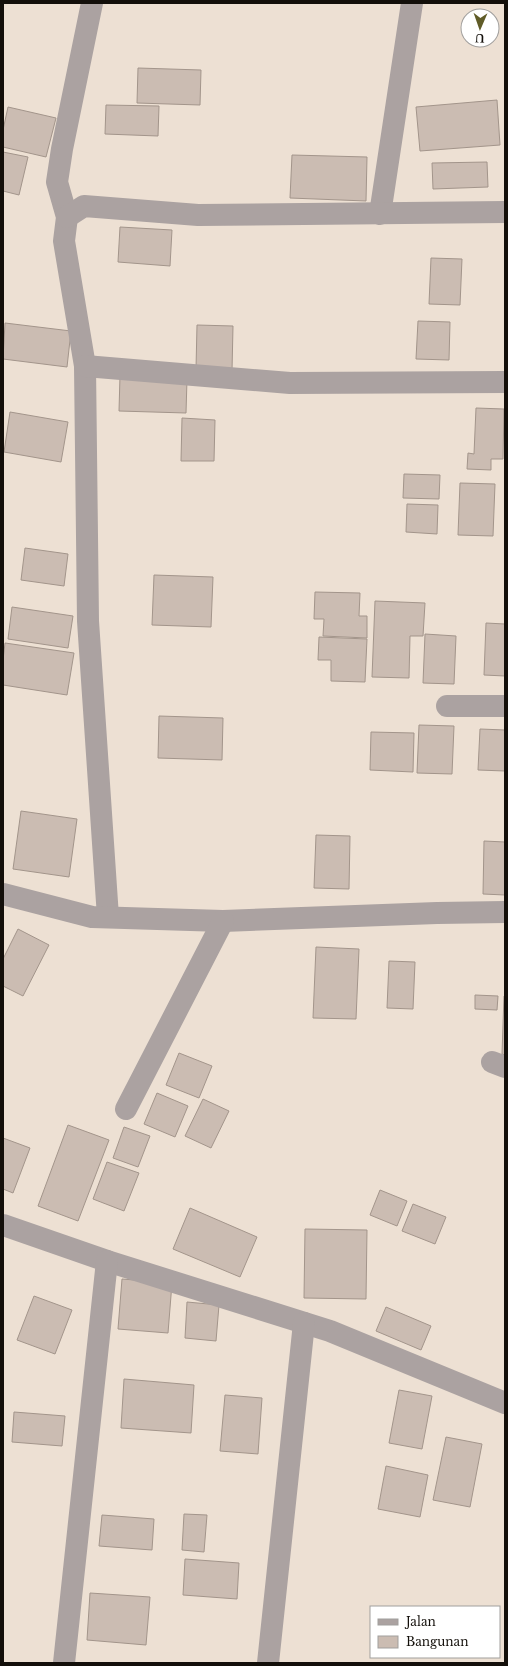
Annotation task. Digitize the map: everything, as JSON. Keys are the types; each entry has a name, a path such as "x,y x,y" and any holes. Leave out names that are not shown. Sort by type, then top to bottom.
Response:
{"street":[{"path":"92,3 62,149 57,182 67,217 64,241 85,366 88,620 108,917"},
{"path":"380,214 412,3"},
{"path":"67,217 84,206 198,215 505,212"},
{"path":"85,366 290,383 505,382"},
{"path":"447,706 505,706"},
{"path":"3,894 92,917 223,921 505,912"},
{"path":"126,1109 223,921"},
{"path":"3,1226 107,1261 330,1331 505,1402"},
{"path":"64,1663 107,1261"},
{"path":"268,1663 304,1323"}],"building":[{"path":"138,68 201,70 200,105 137,103"},
{"path":"497,100 500,145 420,151 416,107"},
{"path":"106,105 159,106 158,136 105,134"},
{"path":"8,107 56,118 46,157 3,147 3,130"},
{"path":"3,152 28,157 19,195 3,191"},
{"path":"292,155 367,157 366,201 290,198"},
{"path":"487,162 488,187 433,189 432,163"},
{"path":"120,227 172,230 170,266 118,262"},
{"path":"431,258 462,259 460,305 429,304"},
{"path":"418,321 450,322 449,360 416,359"},
{"path":"5,323 71,331 67,367 3,359"},
{"path":"197,325 233,326 232,371 196,369"},
{"path":"120,376 187,379 186,413 119,411"},
{"path":"476,408 504,409 503,459 491,459 491,470 467,469 468,453 474,454"},
{"path":"10,412 68,422 61,462 4,452"},
{"path":"182,418 215,420 214,461 181,461"},
{"path":"404,474 440,475 439,499 403,498"},
{"path":"460,483 495,484 493,536 458,535"},
{"path":"407,504 438,505 437,534 406,532"},
{"path":"25,548 68,554 64,586 21,580"},
{"path":"154,575 213,577 211,627 152,625"},
{"path":"315,592 360,593 359,616 367,616 367,638 323,636 324,619 314,619"},
{"path":"375,601 425,603 423,636 410,636 409,678 372,677"},
{"path":"12,607 73,616 68,648 8,639"},
{"path":"486,623 505,624 505,676 484,675"},
{"path":"425,634 456,636 454,684 423,683"},
{"path":"319,637 367,639 365,682 331,681 331,660 318,660"},
{"path":"5,643 74,653 67,695 3,685"},
{"path":"159,716 223,718 222,760 158,758"},
{"path":"419,725 454,726 452,774 417,773"},
{"path":"480,729 505,730 505,771 478,770"},
{"path":"371,732 414,733 413,772 370,770"},
{"path":"21,811 77,819 69,877 13,869"},
{"path":"316,835 350,836 349,889 314,888"},
{"path":"484,841 505,842 505,895 483,894"},
{"path":"18,929 49,945 23,996 3,986 3,959"},
{"path":"316,947 359,949 356,1019 313,1018"},
{"path":"389,961 415,962 413,1009 387,1008"},
{"path":"475,995 498,996 497,1010 475,1009"},
{"path":"505,996 505,1055 502,1054"},
{"path":"179,1053 212,1066 199,1098 166,1085"},
{"path":"157,1093 188,1106 175,1137 144,1124"},
{"path":"203,1099 229,1111 211,1148 185,1136"},
{"path":"68,1125 109,1140 78,1221 38,1206"},
{"path":"124,1127 150,1136 138,1167 113,1158"},
{"path":"3,1138 30,1148 13,1193 3,1189"},
{"path":"107,1162 139,1173 124,1211 93,1199"},
{"path":"380,1190 407,1201 397,1226 370,1215"},
{"path":"413,1204 446,1217 435,1244 402,1231"},
{"path":"190,1208 257,1237 240,1277 173,1249"},
{"path":"305,1229 367,1230 366,1299 304,1298"},
{"path":"122,1279 172,1283 168,1333 118,1329"},
{"path":"34,1296 72,1310 55,1354 17,1340"},
{"path":"187,1302 219,1305 216,1341 185,1338"},
{"path":"386,1307 431,1326 421,1350 376,1331"},
{"path":"124,1379 194,1385 191,1433 121,1428"},
{"path":"399,1390 432,1396 422,1449 389,1443"},
{"path":"225,1395 262,1398 258,1454 220,1451"},
{"path":"14,1412 65,1416 62,1446 12,1442"},
{"path":"446,1437 482,1444 470,1507 433,1500"},
{"path":"386,1466 428,1475 420,1517 378,1509"},
{"path":"184,1514 207,1515 204,1552 182,1550"},
{"path":"102,1515 154,1519 152,1550 99,1546"},
{"path":"185,1559 239,1563 237,1599 183,1595"},
{"path":"90,1593 150,1597 146,1645 87,1640"}]}
